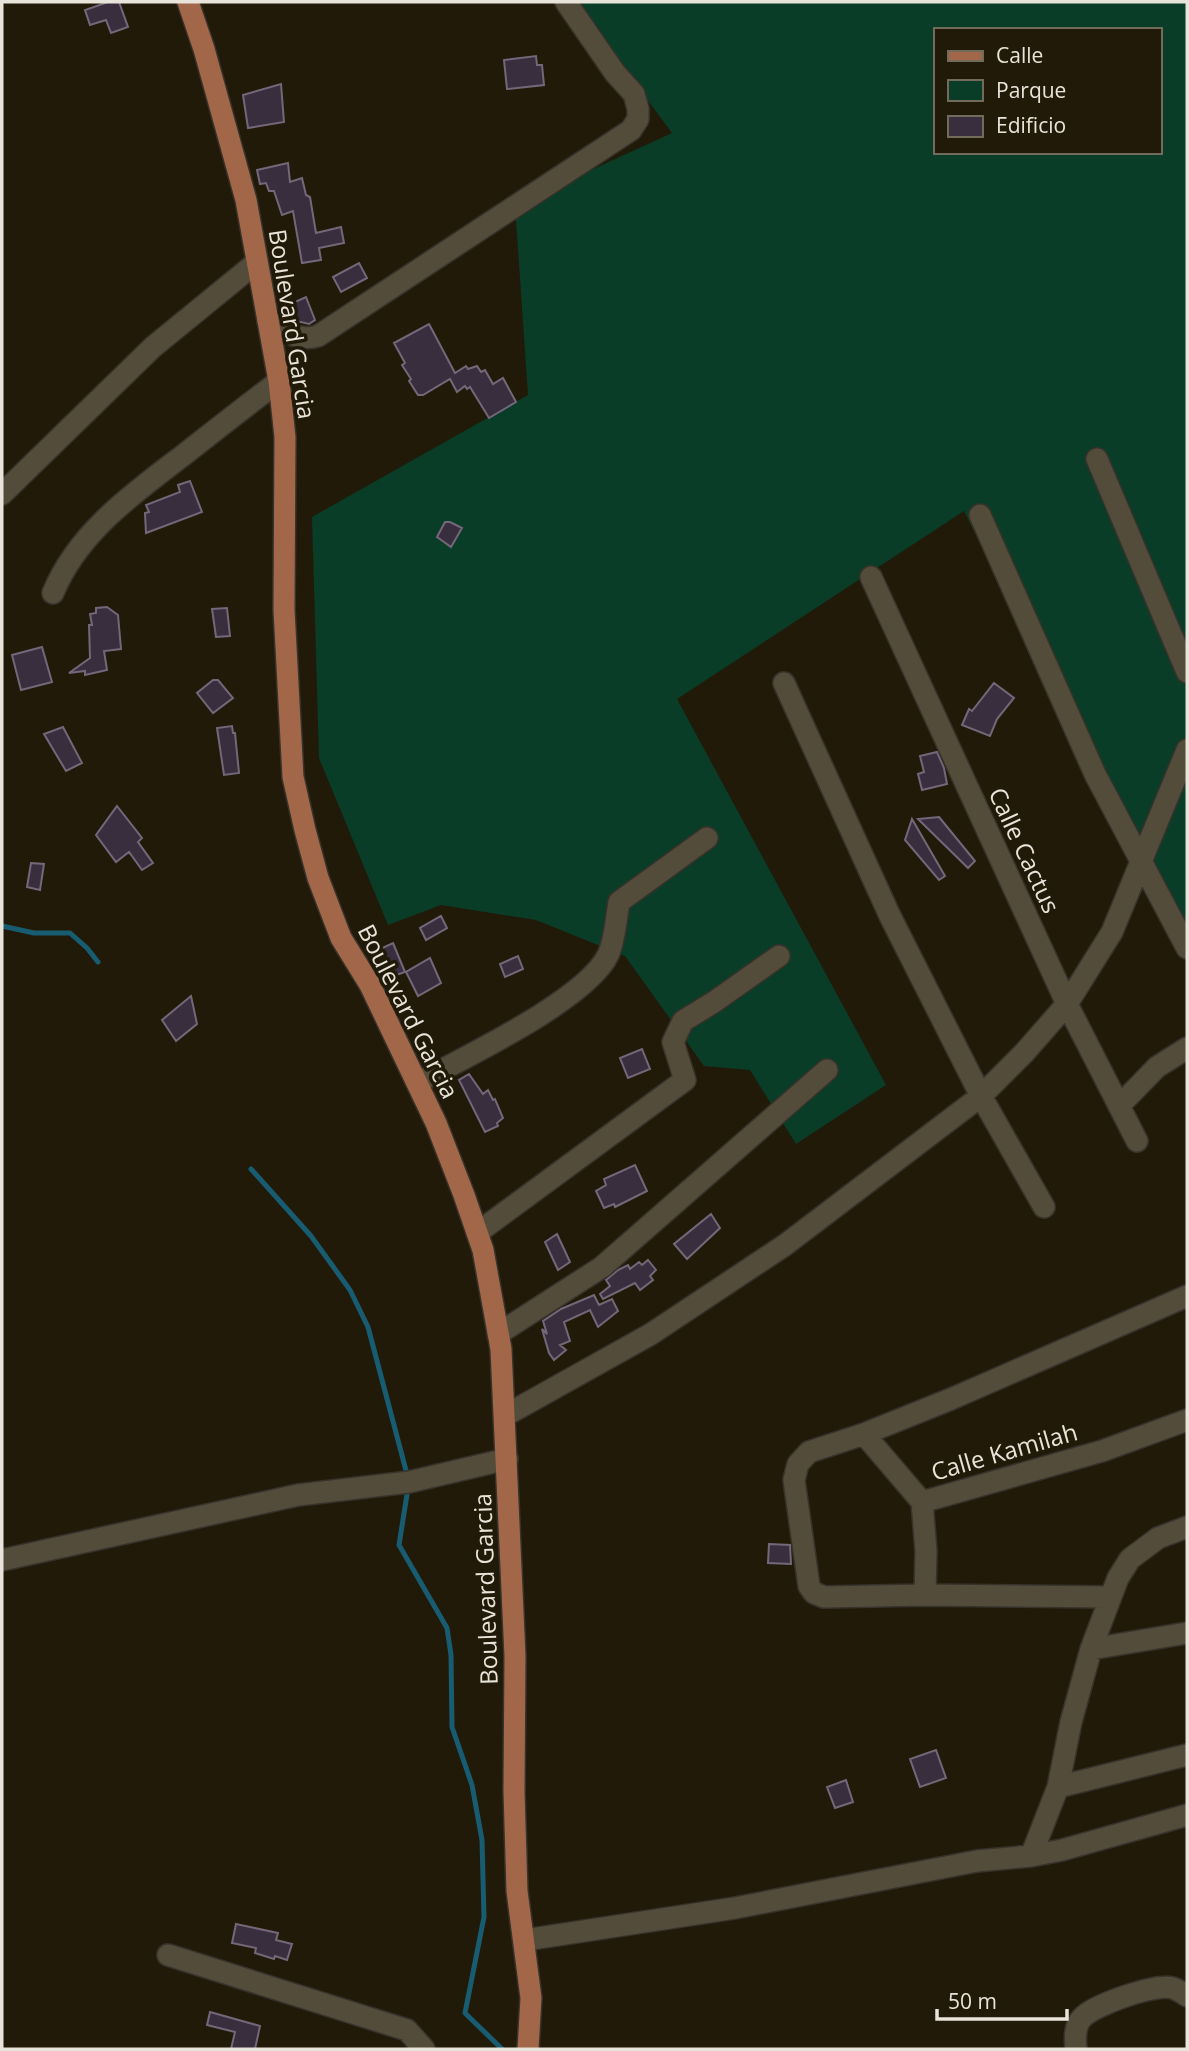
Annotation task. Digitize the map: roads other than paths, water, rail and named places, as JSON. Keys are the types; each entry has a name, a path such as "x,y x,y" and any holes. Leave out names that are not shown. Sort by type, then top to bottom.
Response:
{"main road":[{"name":"Boulevard Garcia","path":"188,2 246,200 279,381 285,437 284,610 293,777 318,878 341,938 370,985 436,1123 484,1250 498,1334 506,1415 515,1656 514,1791 517,1891 531,1998 528,2049"}],"street":[{"path":"268,321 297,337 308,339 318,336 631,130 638,119 634,94 615,73 566,2"},
{"path":"2,494 153,347 257,262"},
{"path":"53,593 61,572 79,546 128,498 279,381"},
{"path":"1097,459 1187,672"},
{"path":"980,515 1095,774 1187,948"},
{"name":"Calle Cactus","path":"872,576 1067,1004 1137,1141"},
{"path":"784,683 890,916 981,1096 1044,1207"},
{"path":"506,1415 651,1334 785,1245 981,1096 1024,1054 1067,1004 1112,932 1187,750"},
{"path":"417,1083 523,1025 586,983 608,955 619,902 707,838"},
{"path":"477,1233 685,1080 673,1042 683,1021 779,956"},
{"path":"1119,1106 1157,1067 1187,1048"},
{"path":"498,1334 602,1267 827,1070"},
{"path":"1110,1597 824,1597 814,1593 809,1586 794,1480 798,1464 809,1452 864,1434 1068,1350 1187,1296"},
{"name":"Calle Kamilah","path":"925,1595 926,1551 922,1502 1101,1451 1187,1420"},
{"path":"864,1434 922,1502"},
{"path":"2,1560 298,1495 408,1482 507,1459"},
{"path":"1031,1856 1058,1787 1071,1722 1091,1649 1110,1597 1130,1559 1158,1538 1187,1527"},
{"path":"1091,1649 1187,1633"},
{"path":"1058,1787 1187,1755"},
{"path":"525,1940 735,1908 977,1861 1031,1856 1187,1815"},
{"path":"168,1955 407,2030 424,2049"},
{"path":"1076,2049 1077,2026 1083,2016 1116,1999 1160,1987 1172,1988 1187,2002"}],"waterway":[{"path":"2,926 34,933 70,933 98,962"},
{"path":"251,1169 311,1236 350,1290 368,1327 408,1478"},
{"path":"408,1488 399,1545 447,1628 451,1655 452,1727 472,1785 482,1840 484,1917 465,2013 502,2049"}]}
